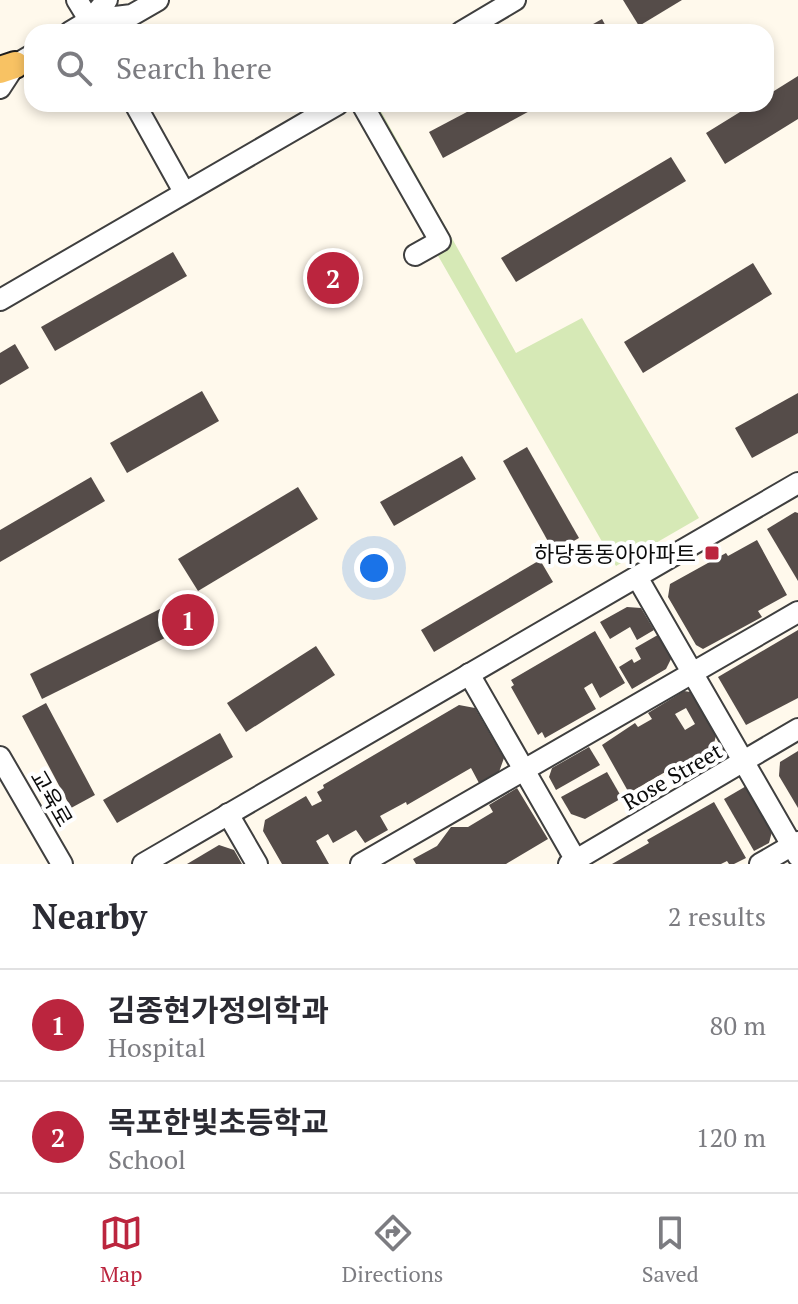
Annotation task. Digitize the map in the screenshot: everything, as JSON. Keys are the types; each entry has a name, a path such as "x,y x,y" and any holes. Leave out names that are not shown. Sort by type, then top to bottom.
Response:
{"street":[{"path":"77,0 92,24"},
{"path":"94,24 107,0"},
{"path":"100,24 132,15 158,0"},
{"path":"474,24 515,0"},
{"path":"0,88 16,63"},
{"path":"139,112 184,192"},
{"path":"0,300 324,112"},
{"path":"367,112 440,241 415,255"},
{"path":"143,864 798,483"},
{"path":"637,577 796,848 760,864"},
{"path":"361,864 798,612"},
{"path":"469,674 574,863"},
{"name":"Rose Street","path":"574,863 798,729"},
{"name":"교육로","path":"0,757 62,864"},
{"path":"228,814 257,864"}],"green space":[{"path":"356,112 381,112 516,353 582,318 699,518 616,566"}],"building":[{"path":"623,0 682,0 642,24 638,24"},
{"path":"798,76 798,119 725,164 706,133 740,112 774,112 774,91"},
{"path":"467,112 528,112 443,158 429,132"},
{"path":"671,157 686,181 516,282 501,258"},
{"path":"173,252 187,276 55,351 41,327"},
{"path":"753,263 772,294 643,373 624,342"},
{"path":"15,344 29,368 0,385 0,353"},
{"path":"202,391 219,421 127,473 110,443"},
{"path":"798,393 798,433 752,458 735,428"},
{"path":"527,447 579,538 554,552 503,461"},
{"path":"462,456 476,479 394,526 380,502"},
{"path":"91,477 105,501 0,562 0,530"},
{"path":"298,487 318,519 198,591 178,559"},
{"path":"798,513 798,581 767,529"},
{"path":"757,540 787,595 758,611 762,617 703,649 696,645 668,597 670,584"},
{"path":"540,560 553,582 434,652 421,630"},
{"path":"166,606 179,631 42,699 30,674"},
{"path":"627,607 641,608 654,630 637,640 630,627 610,639 600,622"},
{"path":"798,630 798,698 746,725 718,677"},
{"path":"595,631 625,683 600,698 592,683 584,688 596,709 545,738 542,732 538,735 511,687 514,685 511,680"},
{"path":"663,632 674,653 666,669 632,689 619,667 632,659 634,663 641,659 635,648"},
{"path":"316,646 335,675 246,732 227,703"},
{"path":"684,691 697,693 717,732 713,747 629,793 602,745 635,723 638,727 652,719 648,713","holes":["686,708 695,724 685,730 675,714"]},
{"path":"46,703 95,795 71,808 22,716"},
{"path":"459,705 475,708 504,758 499,772 479,783 471,768 407,805 406,802 380,816 388,830 365,843 356,830 333,843 328,834 316,841 329,864 282,864 263,831 265,820 306,796 312,806 322,801 317,792 324,788 323,785"},
{"path":"220,733 233,757 117,823 103,800"},
{"path":"589,747 600,765 556,790 549,777 552,768"},
{"path":"798,751 798,808 779,776 780,762"},
{"path":"607,772 622,798 585,819 571,814 561,797"},
{"path":"748,785 773,828 769,843 754,851 724,799"},
{"path":"517,788 548,839 506,864 416,864 413,859 437,846 451,827 468,827 493,812 489,805"},
{"path":"714,802 746,858 734,864 727,861 721,864 612,864 649,843 647,840"},
{"path":"219,845 234,850 242,864 187,864"}],"place":[{"name":"목포한빛초등학교","path":"333,278"},
{"name":"하당동동아아파트","path":"712,553"},
{"name":"김종현가정의학과","path":"188,620"}]}
